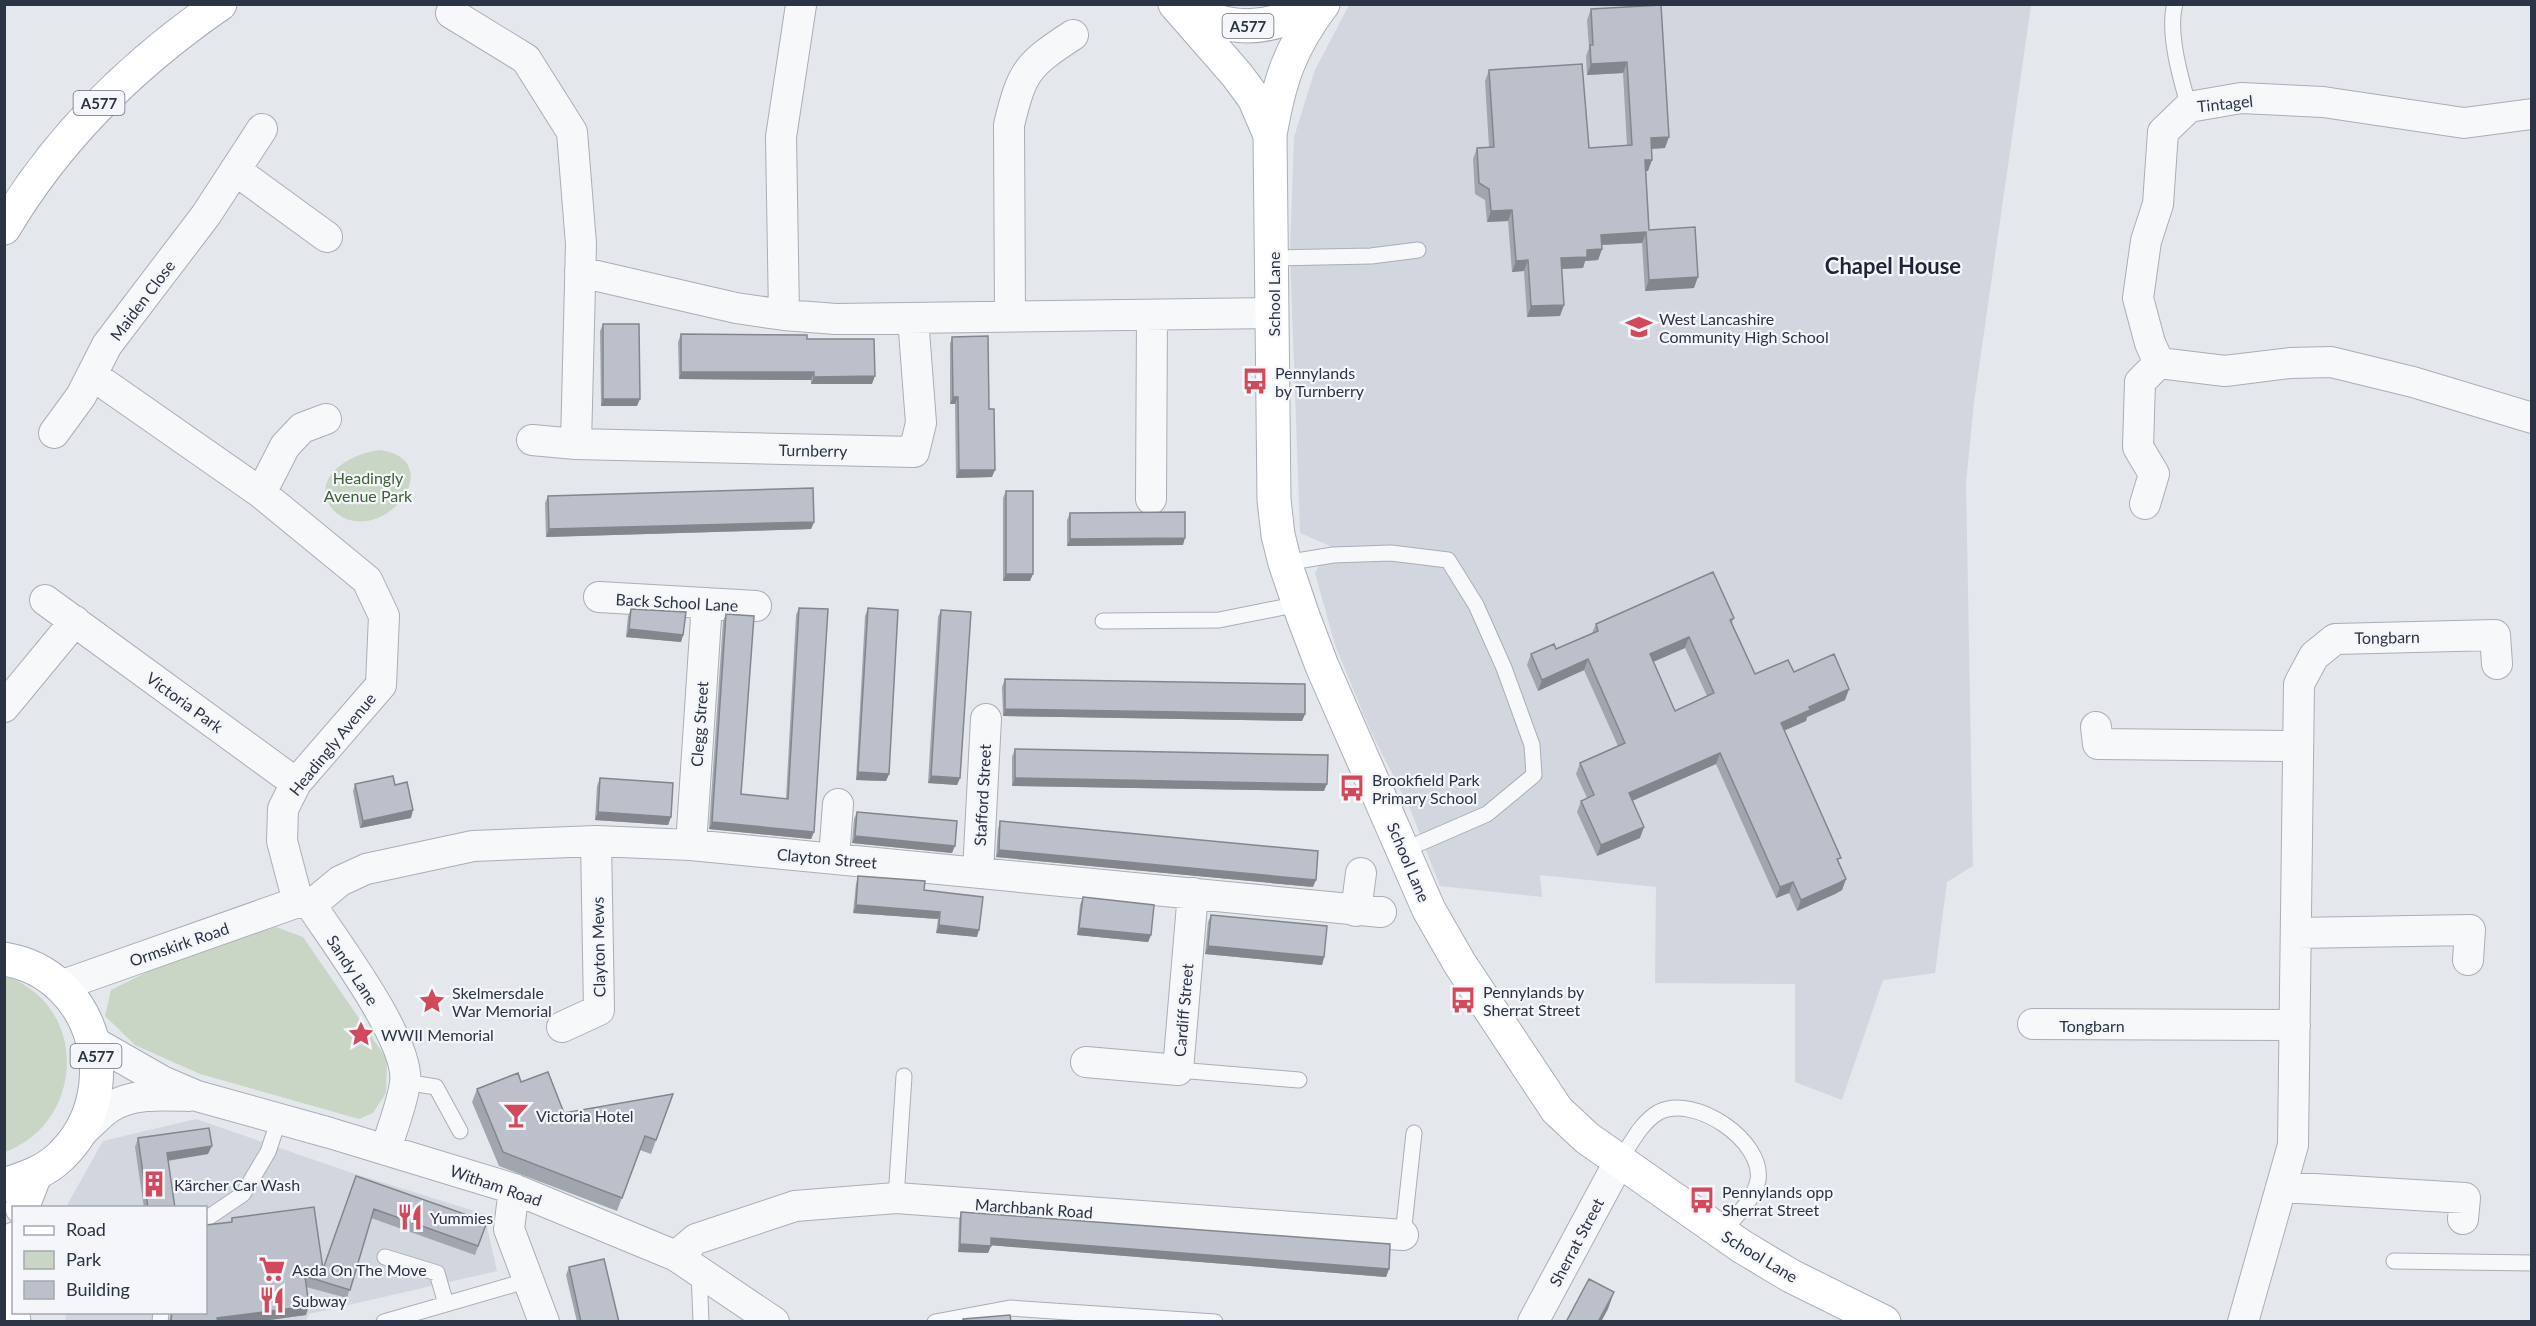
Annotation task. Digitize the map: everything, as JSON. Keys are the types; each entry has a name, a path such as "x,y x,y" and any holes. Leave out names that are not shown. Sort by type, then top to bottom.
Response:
{"street":[{"name":"A577","path":"4,228 19,203 97,105 141,64 220,4"},
{"name":"School Lane","path":"1175,4 1254,98 1270,135"},
{"name":"A577","path":"1181,4 1200,17 1237,27 1276,24 1315,4"},
{"name":"School Lane","path":"1323,4 1288,62 1278,89 1270,135 1274,500 1278,535 1285,563 1322,666 1440,931 1557,1110 1587,1138 1619,1162 1722,1233 1791,1276 1884,1322"},
{"path":"784,315 781,137 801,5"},
{"path":"451,13 526,59 572,132 581,244 576,444"},
{"path":"1010,316 1009,125 1016,96 1025,74 1039,57 1073,35"},
{"name":"Tintagel","path":"2159,363 2138,298 2146,242 2158,204 2163,132 2189,107 2241,98 2323,102 2464,123 2532,114"},
{"name":"Maiden Close","path":"54,433 81,396 107,345 206,215 262,129"},
{"path":"235,170 327,242"},
{"path":"580,272 736,308 836,319 1272,313"},
{"path":"1151,499 1152,315"},
{"name":"Turnberry","path":"532,440 576,444 914,452 921,423 914,318"},
{"path":"2145,504 2154,474 2138,447 2140,382 2159,363 2225,371 2290,363 2331,362 2413,382 2532,418"},
{"name":"Headingly Avenue","path":"92,375 261,493 367,580 384,616 381,685 296,783 283,809 285,857 305,904"},
{"path":"261,493 285,446 302,428 329,419"},
{"name":"Back School Lane","path":"599,597 756,606"},
{"name":"Victoria Park","path":"45,600 296,783"},
{"name":"Clegg Street","path":"691,845 707,603"},
{"path":"4,707 75,621"},
{"name":"Tongbarn","path":"2244,1322 2293,1145 2299,684 2314,656 2335,639 2495,635 2497,664"},
{"name":"Stafford Street","path":"978,872 986,719"},
{"path":"2097,727 2098,744 2298,746"},
{"path":"834,858 838,804"},
{"name":"Clayton Street","path":"305,904 340,881 366,869 473,846 596,841 691,845 834,858 1369,912 1360,873"},
{"name":"Clayton Mews","path":"561,1027 599,1011 596,841"},
{"name":"Cardiff Street","path":"1086,1062 1178,1070 1193,893"},
{"name":"Ormskirk Road","path":"60,986 305,904"},
{"name":"Sandy Lane","path":"305,904 389,1025 400,1048 405,1066 405,1082 386,1150"},
{"path":"2296,933 2470,930 2468,960"},
{"name":"A577","path":"4,959 38,970 60,986 81,1012 94,1042 98,1073 94,1104 81,1133 61,1157 35,1174 4,1185"},
{"name":"Tongbarn","path":"2033,1024 2295,1025"},
{"name":"Witham Road","path":"94,1042 162,1081 197,1096 514,1189 687,1264 774,1322"},
{"name":"Witham Road","path":"81,1133 111,1107 134,1098 161,1095 197,1096"},
{"name":"Sherrat Street","path":"1533,1322 1619,1162"},
{"path":"23,1206 35,1174"},
{"path":"2282,1187 2465,1198 2463,1219"},
{"path":"514,1189 509,1229 544,1322"},
{"name":"Marchbank Road","path":"687,1264 696,1239 795,1206 896,1198 1403,1235"},
{"path":"12,1249 7,1273 12,1308"}],"lane":[{"path":"2175,4 2173,22 2178,69 2189,107"},
{"path":"1273,258 1371,256 1418,250"},
{"path":"1285,563 1333,555 1391,553 1448,560 1476,605 1504,668 1532,745 1534,775 1487,813 1404,850"},
{"path":"1103,621 1219,620 1299,604"},
{"path":"1178,1070 1299,1080"},
{"path":"896,1198 904,1076"},
{"path":"405,1082 436,1087 460,1131"},
{"path":"1619,1162 1636,1136 1660,1112 1678,1108 1698,1112 1728,1125 1750,1150 1758,1167 1758,1183 1722,1233"},
{"path":"207,1218 243,1194 268,1152 279,1119"},
{"path":"1403,1235 1414,1133"},
{"path":"385,1257 438,1273 446,1304"},
{"path":"2394,1261 2532,1263"},
{"path":"687,1264 701,1322"},
{"path":"384,1322 529,1280"},
{"path":"935,1322 1010,1308 1215,1322"}],"shaded area":[{"path":"1349,5 2031,5 1974,402 1966,483 1973,866 1947,882 1935,973 1883,980 1842,1100 1795,1082 1795,984 1655,983 1656,887 1540,875 1542,897 1440,886 1411,811 1371,732 1335,645 1315,573 1330,546 1300,533 1290,252 1294,137 1315,70"},
{"path":"196,1119 346,1171 484,1214 497,1271 309,1314 306,1321 66,1322 65,1314 207,1314 207,1206 67,1206 103,1141"}],"green space":[{"name":"Headingly Avenue Park","path":"380,450 399,456 409,467 410,480 405,494 395,507 381,517 364,521 346,519 330,506 327,500 325,490 328,480 333,472 350,459"},
{"path":"276,927 303,937 387,1059 386,1093 373,1113 359,1119 200,1074 135,1045 105,1016 111,990 171,960"},
{"path":"5,976 32,990 52,1011 63,1036 67,1063 63,1091 51,1116 32,1137 5,1152"}],"building":[{"path":"1661,5 1669,137 1651,138 1652,160 1645,160 1649,230 1695,227 1698,277 1649,280 1646,232 1601,235 1602,249 1587,250 1587,257 1561,258 1564,305 1531,306 1528,260 1516,261 1512,210 1491,211 1489,189 1479,183 1477,148 1494,147 1489,70 1582,64 1589,148 1632,145 1627,62 1591,64 1590,45 1593,45 1591,9"},
{"path":"603,324 639,324 640,399 603,399"},
{"path":"681,334 807,335 807,339 874,339 875,376 814,377 814,372 681,372"},
{"path":"988,336 989,409 994,409 995,470 959,470 958,397 953,397 952,337"},
{"path":"813,488 814,522 549,529 548,496"},
{"path":"1006,491 1033,491 1033,574 1006,574"},
{"path":"1185,512 1185,538 1070,539 1070,513"},
{"path":"1713,572 1734,618 1730,620 1755,674 1788,660 1794,672 1834,654 1849,689 1781,723 1841,858 1837,859 1846,879 1801,900 1793,882 1780,887 1720,753 1629,793 1644,827 1601,845 1581,801 1594,795 1580,763 1625,743 1588,659 1542,680 1531,654 1554,644 1556,649 1598,631 1596,624","holes":["1689,637 1714,693 1675,711 1650,654"]},
{"path":"799,608 828,609 814,832 712,822 726,614 754,616 741,794 788,799"},
{"path":"868,608 898,610 889,774 858,772"},
{"path":"631,609 686,612 683,635 629,629"},
{"path":"941,610 971,612 960,778 931,776"},
{"path":"1005,679 1305,684 1305,714 1005,709"},
{"path":"1015,749 1328,755 1327,784 1015,778"},
{"path":"393,776 395,785 407,782 413,810 363,821 355,784"},
{"path":"600,778 673,783 671,817 598,812"},
{"path":"857,812 957,821 955,846 855,836"},
{"path":"1000,821 1318,851 1316,880 999,850"},
{"path":"858,876 925,881 924,890 983,897 979,930 939,925 940,912 856,905"},
{"path":"1083,897 1154,905 1151,935 1079,928"},
{"path":"1211,915 1327,926 1324,957 1208,946"},
{"path":"548,1072 564,1113 673,1094 656,1140 645,1136 622,1198 503,1152 477,1089 518,1073 521,1082"},
{"path":"209,1128 212,1146 167,1153 175,1206 148,1206 138,1138"},
{"path":"356,1176 487,1222 478,1246 374,1209 350,1290 305,1276 309,1306 217,1318 218,1322 171,1322 172,1314 207,1314 207,1225 232,1222 232,1218 314,1207 323,1269"},
{"path":"961,1212 1390,1244 1389,1269 991,1238 991,1246 960,1244"},
{"path":"604,1259 619,1322 581,1322 569,1267"},
{"path":"1589,1279 1614,1292 1598,1322 1566,1322"},
{"path":"1010,1315 1011,1322 963,1322 963,1319"}],"place":[{"name":"West Lancashire Community High School","path":"1639,327"},
{"name":"Pennylands by Turnberry","path":"1255,381"},
{"name":"Brookfield Park Primary School","path":"1352,788"},
{"name":"Pennylands by Sherrat Street","path":"1463,1000"},
{"name":"Skelmersdale War Memorial","path":"432,1001"},
{"name":"WWII Memorial","path":"361,1034"},
{"name":"Victoria Hotel","path":"516,1115"},
{"name":"Kärcher Car Wash","path":"154,1184"},
{"name":"Pennylands opp Sherrat Street","path":"1702,1200"},
{"name":"Yummies","path":"410,1217"},
{"name":"Asda On The Move","path":"272,1269"},
{"name":"Subway","path":"272,1300"}],"district":[{"name":"Chapel House","path":"1893,265"}]}
